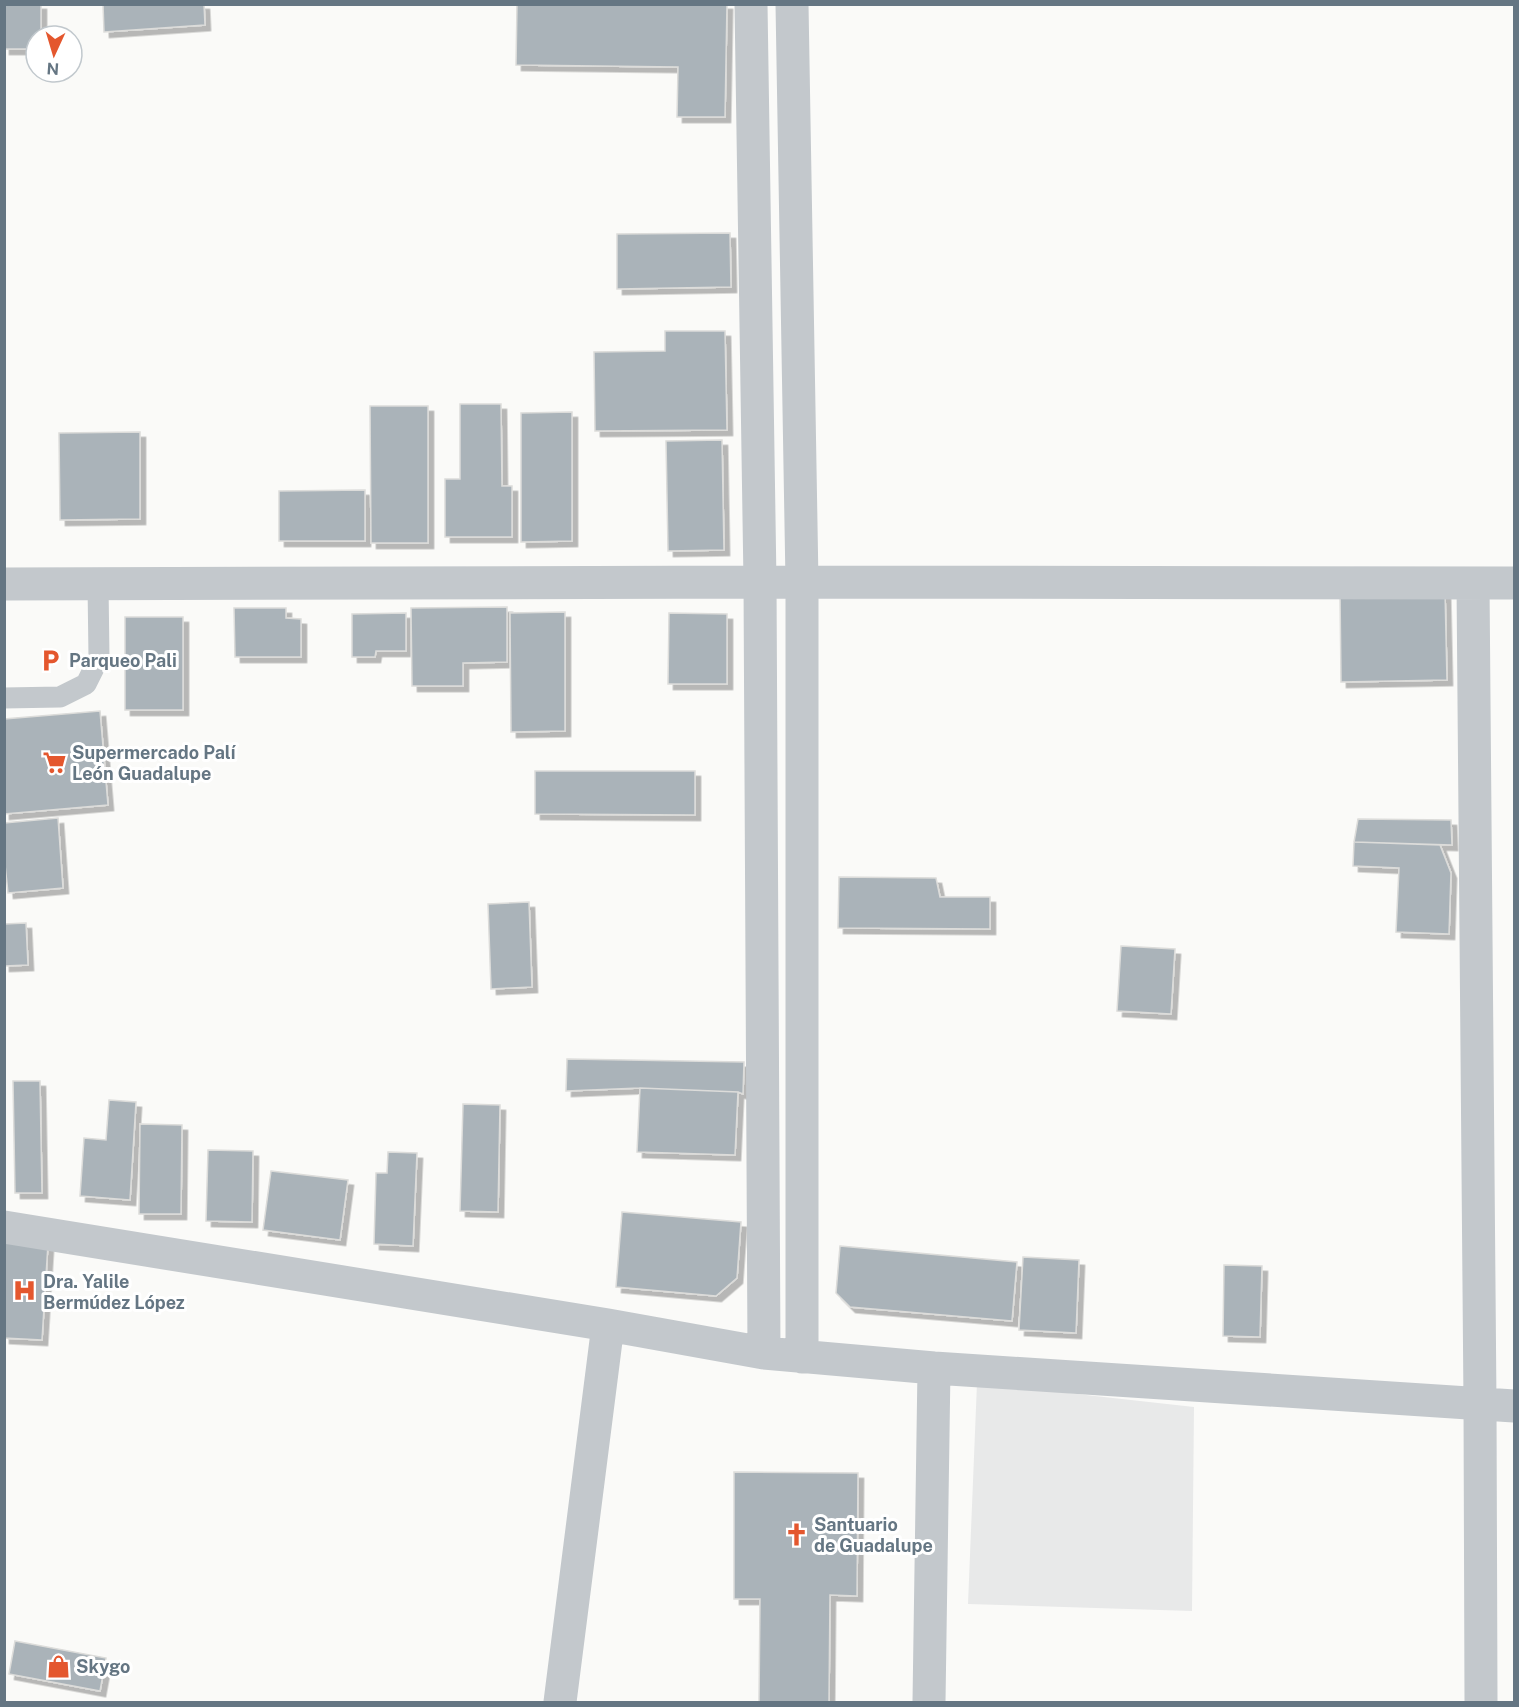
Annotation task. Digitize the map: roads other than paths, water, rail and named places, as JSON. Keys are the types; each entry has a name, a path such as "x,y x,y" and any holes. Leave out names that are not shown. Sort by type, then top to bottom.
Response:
{"street":[{"path":"751,4 760,582 764,1353"},
{"path":"792,4 802,582 802,1357"},
{"path":"1473,583 1481,1702"},
{"path":"4,584 1515,583"},
{"path":"4,1227 608,1325 764,1353 934,1368 1515,1406"},
{"path":"560,1702 608,1325"},
{"path":"929,1702 934,1368"}],"lane":[{"path":"4,698 60,697 86,684 99,658 98,584"}],"place":[{"name":"Parqueo Pali","path":"51,660"},
{"name":"Supermercado Palí León Guadalupe","path":"54,762"},
{"name":"Dra. Yalile Bermúdez López","path":"25,1291"},
{"name":"Santuario de Guadalupe","path":"796,1534"},
{"name":"Skygo","path":"58,1666"}]}
